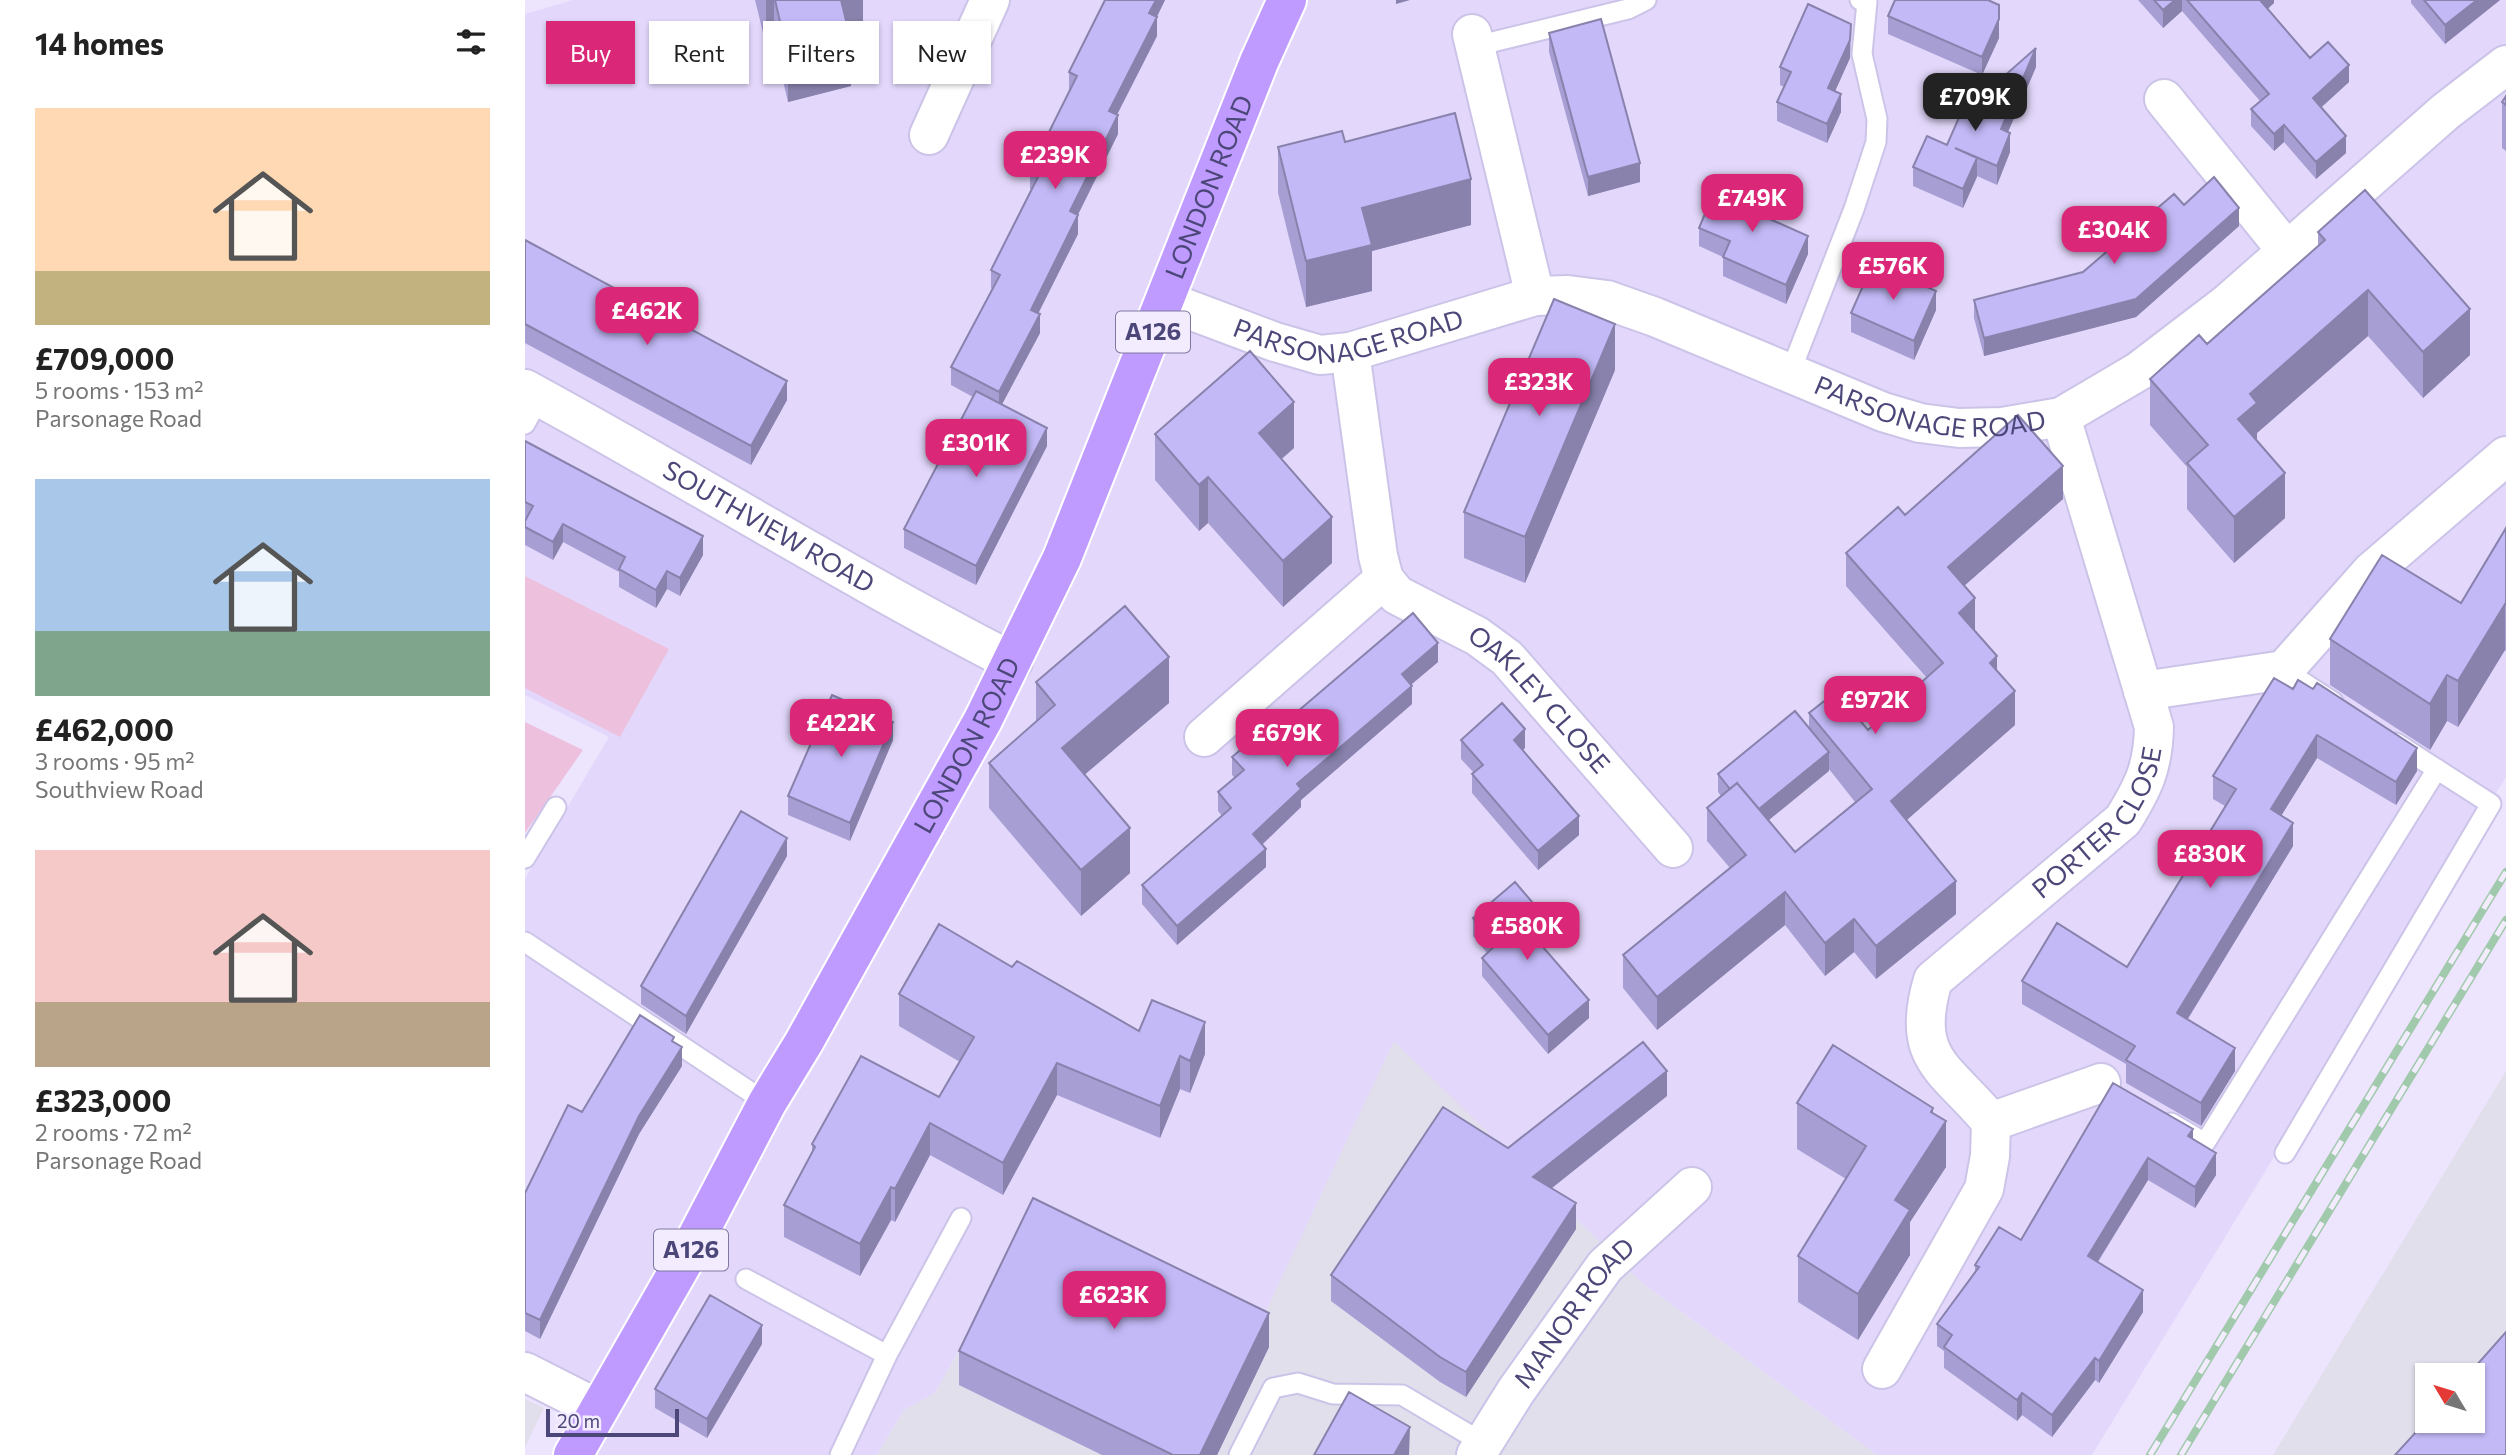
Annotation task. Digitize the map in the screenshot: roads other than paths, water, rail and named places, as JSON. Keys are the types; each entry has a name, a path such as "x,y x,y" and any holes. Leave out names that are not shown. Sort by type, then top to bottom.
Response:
{"main road":[{"name":"LONDON ROAD","path":"573,1455 689,1252 767,1103 811,1031 1013,662 1062,558 1250,85 1287,0"}],"street":[{"path":"929,135 990,0"},
{"path":"1474,40 1535,296"},
{"name":"PARSONAGE ROAD","path":"1165,300 1275,342 1320,355 1350,352 1535,296 1568,295 1607,300 1883,412 1920,424 1959,428 2002,427 2061,417 2139,371 2228,303 2445,112 2506,65"},
{"path":"2164,99 2287,251"},
{"path":"1204,737 1384,579 1378,556 1350,352"},
{"name":"SOUTHVIEW ROAD","path":"530,403 745,511 918,613 1013,662"},
{"name":"PORTER CLOSE","path":"1991,1122 1972,1098 1949,1081 1931,1055 1924,1029 1926,1002 1933,980 2123,820 2143,787 2153,757 2154,727 2061,417"},
{"path":"2143,691 2284,670 2371,572 2506,456"},
{"name":"OAKLEY CLOSE","path":"1384,579 1397,595 1477,636 1507,658 1672,848"},
{"path":"1882,1368 1984,1189 1990,1156 1991,1122 2107,1086"},
{"name":"MANOR ROAD","path":"1479,1449 1605,1265 1692,1187"},
{"path":"525,1372 598,1409"}],"lane":[{"path":"1474,40 1628,9 1646,0"},
{"path":"1790,373 1854,209 1876,142 1877,119 1863,54 1867,2 1860,0"},
{"path":"2284,670 2349,713"},
{"path":"2285,1153 2491,804 2382,734"},
{"path":"2159,1116 2205,1143 2437,769"},
{"path":"525,858 556,807"},
{"path":"525,942 767,1103"},
{"path":"840,1455 887,1355 961,1218"},
{"path":"747,1279 887,1355"},
{"path":"1239,1455 1273,1388 1298,1383 1333,1394 1402,1395 1479,1449"}],"railway":[{"path":"2150,1455 2506,872"},
{"path":"2181,1455 2506,920"}]}
